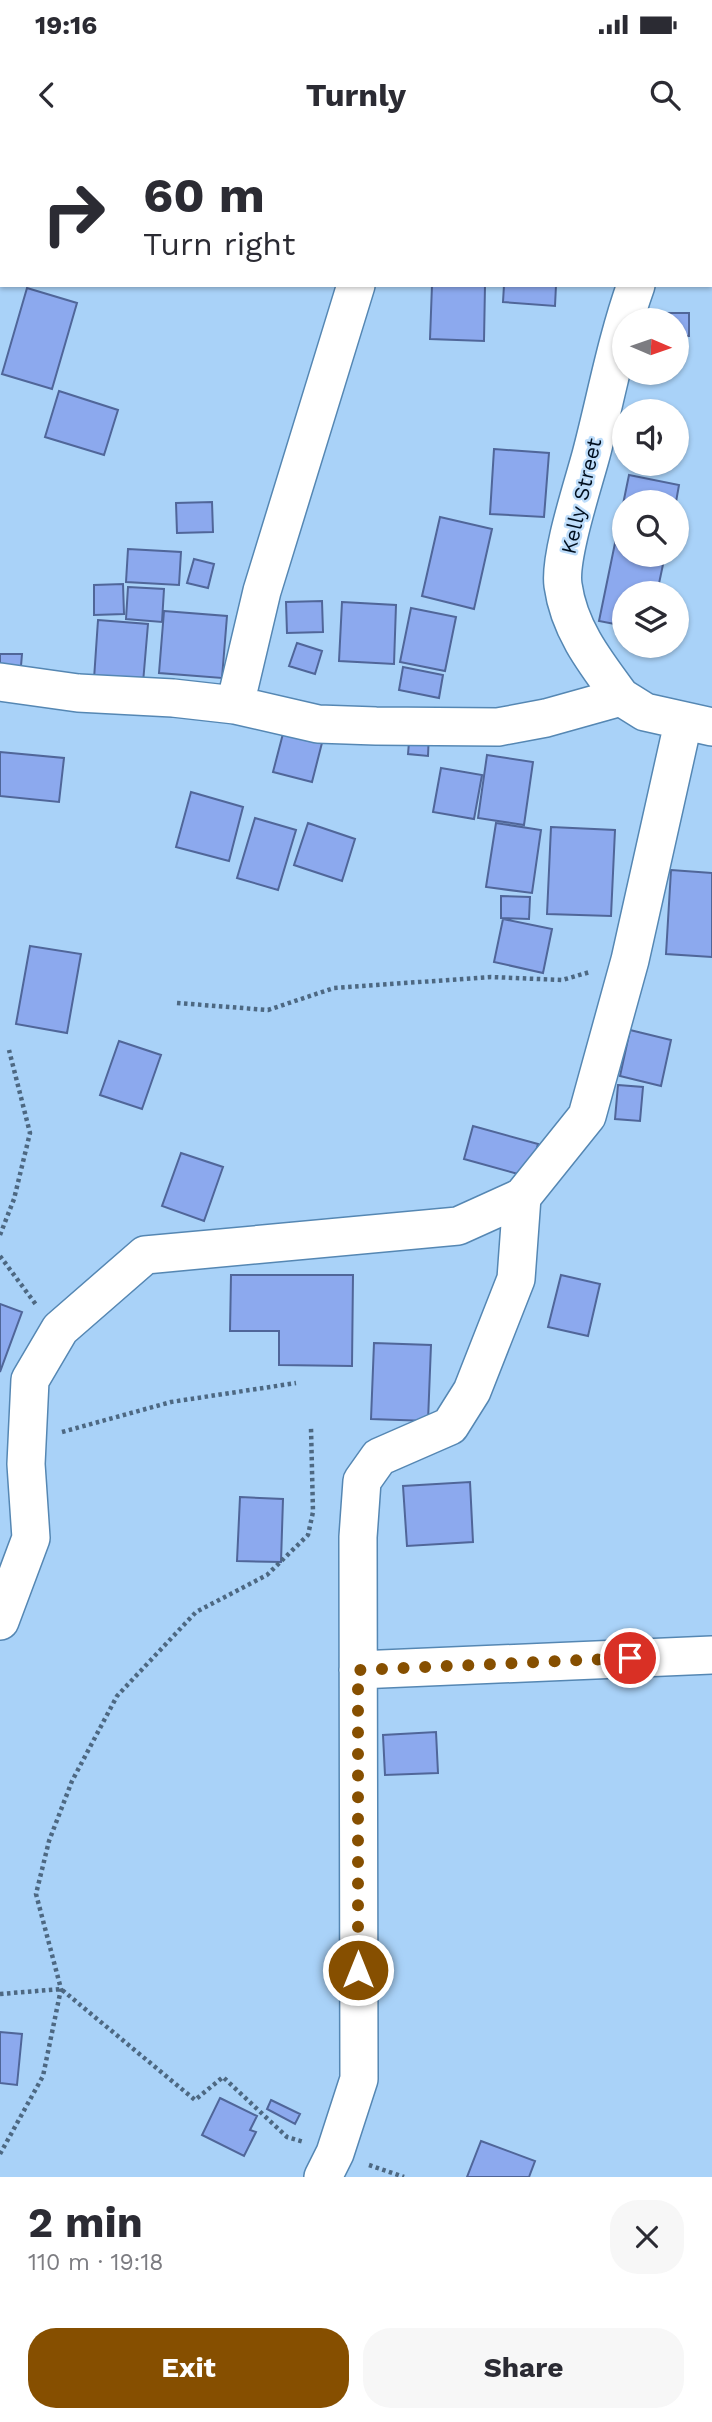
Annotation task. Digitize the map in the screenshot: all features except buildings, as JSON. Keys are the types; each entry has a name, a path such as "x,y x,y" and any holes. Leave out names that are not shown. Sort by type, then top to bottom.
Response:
{"street":[{"path":"235,705 262,591 355,287"},
{"name":"Kelly Street","path":"633,705 587,652 572,621 562,582 571,529 618,336 635,287"},
{"path":"0,682 78,693 138,694 235,705 318,724 498,727 633,705 698,725 587,1116 522,1197 458,1226 145,1255 60,1329 30,1380 26,1464 32,1538 0,1621"},
{"path":"329,2165 359,2079 358,1536 362,1481 379,1457 450,1426 472,1391 516,1279 522,1197"},
{"path":"358,1670 712,1655"}],"path":[{"path":"177,1003 268,1010 334,988 491,977 562,980 631,960"},
{"path":"0,1235 15,1199 30,1133 9,1050"},
{"path":"0,1256 47,1320 60,1329"},
{"path":"26,1464 64,1430 172,1402 296,1383"},
{"path":"0,2154 43,2076 61,1989 36,1894 49,1841 72,1781 117,1696 196,1612 267,1575 308,1535 313,1512 311,1428"},
{"path":"0,1994 61,1989 195,2100 223,2077 287,2137 329,2165 404,2177"}],"route":[{"path":"358,1970 358,1670 630,1658"}]}
